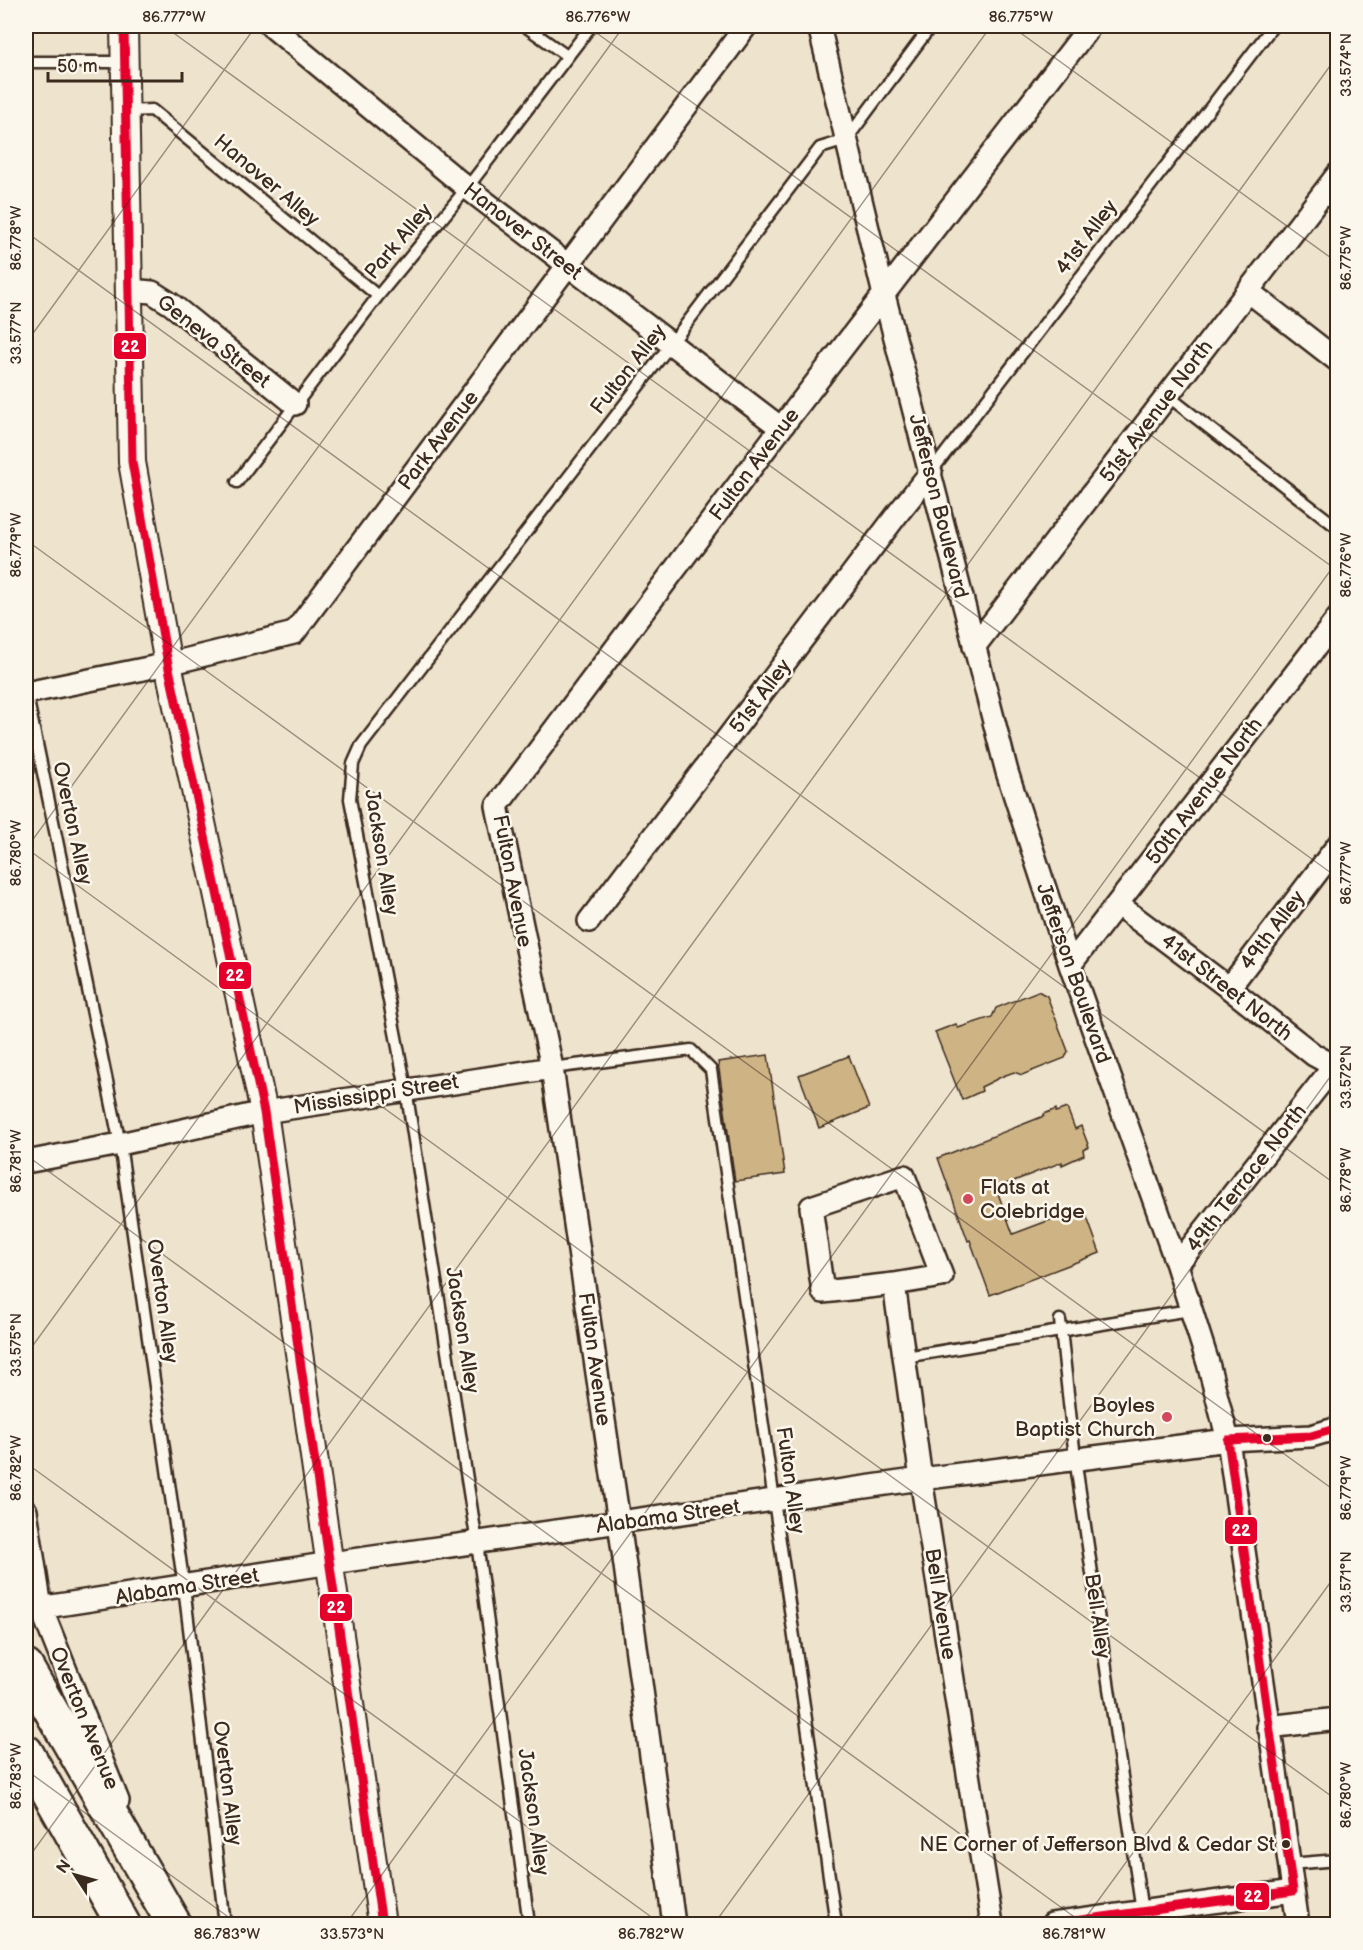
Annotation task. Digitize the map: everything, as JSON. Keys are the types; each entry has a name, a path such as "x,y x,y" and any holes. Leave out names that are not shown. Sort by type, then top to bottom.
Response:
{"main road":[{"path":"26,1667 174,1924"},
{"path":"26,1752 123,1924"}],"street":[{"path":"124,26 132,462 168,664 264,1112 382,1924"},
{"name":"Hanover Street","path":"271,26 468,188 781,428"},
{"name":"Park Avenue","path":"26,692 168,664 294,633 746,26"},
{"name":"Jefferson Boulevard","path":"819,26 884,295 1007,771 1070,965 1177,1265 1208,1363 1228,1440 1298,1924"},
{"name":"Fulton Avenue","path":"674,1924 619,1522 552,1068 497,806 781,428 1090,26"},
{"name":"51st Avenue North","path":"974,647 1337,176"},
{"name":"Geneva Street","path":"129,290 152,292 171,304 295,404"},
{"path":"1248,291 1338,361"},
{"name":"51st Alley","path":"590,921 931,472"},
{"name":"50th Avenue North","path":"1070,965 1338,618"},
{"name":"49th Alley","path":"1229,988 1338,844"},
{"name":"41st Street North","path":"1118,904 1314,1055 1336,1065"},
{"name":"49th Terrace North","path":"1177,1265 1336,1065"},
{"name":"Mississippi Street","path":"26,1162 264,1112 552,1068"},
{"path":"904,1176 942,1276 894,1284 823,1292 811,1207 904,1176"},
{"name":"Bell Avenue","path":"894,1284 921,1479 992,1924"},
{"name":"Alabama Street","path":"33,1609 331,1563 921,1479 1228,1440 1311,1436 1338,1428"},
{"name":"Overton Avenue","path":"26,1511 33,1609 151,1885"},
{"path":"1268,1727 1338,1719"},
{"path":"1052,1924 1102,1921 1142,1912 1293,1891"}],"lane":[{"path":"525,26 567,56"},
{"name":"Park Alley","path":"237,482 378,296 468,188 591,26"},
{"path":"846,140 931,26"},
{"name":"41st Alley","path":"931,472 1273,26"},
{"path":"26,62 125,62"},
{"name":"Hanover Alley","path":"126,111 152,110 378,296"},
{"name":"Fulton Alley","path":"361,746 820,148 846,140"},
{"path":"1168,396 1338,528"},
{"name":"Overton Alley","path":"26,692 120,1144 184,1587 225,1924"},
{"name":"Jackson Alley","path":"361,746 353,764 350,799 405,1089 477,1544 529,1924"},
{"name":"Fulton Alley","path":"552,1068 691,1050 711,1070 836,1924"},
{"path":"904,1357 1061,1324 1191,1310"},
{"name":"Bell Alley","path":"1061,1324 1075,1458 1142,1912"},
{"path":"1289,1864 1338,1860"}],"building":[{"path":"1038,991 1047,996 1068,1051 1065,1058 1022,1075 1014,1072 1003,1076 981,1087 982,1091 962,1100 935,1032 956,1024 958,1028 992,1017 996,1008"},
{"path":"768,1055 785,1174 735,1181 718,1062"},
{"path":"849,1056 869,1108 819,1128 799,1075"},
{"name":"Flats at Colebridge","path":"1067,1108 1075,1129 1081,1126 1089,1147 1083,1150 1084,1155 996,1188 1013,1234 1074,1211 1076,1215 1085,1212 1100,1253 990,1295 938,1158 1044,1116 1056,1109 1056,1112"}],"transit line":[{"name":"22","path":"124,26 132,462 168,664 264,1112 382,1924"},
{"name":"22","path":"1052,1924 1293,1891 1228,1440 1311,1436 1338,1428"}],"place":[{"name":"Flats at Colebridge","path":"968,1199"},
{"name":"Boyles Baptist Church","path":"1167,1417"},
{"name":"NE Corner of Jefferson Blvd & Cedar St","path":"1286,1844"}]}
